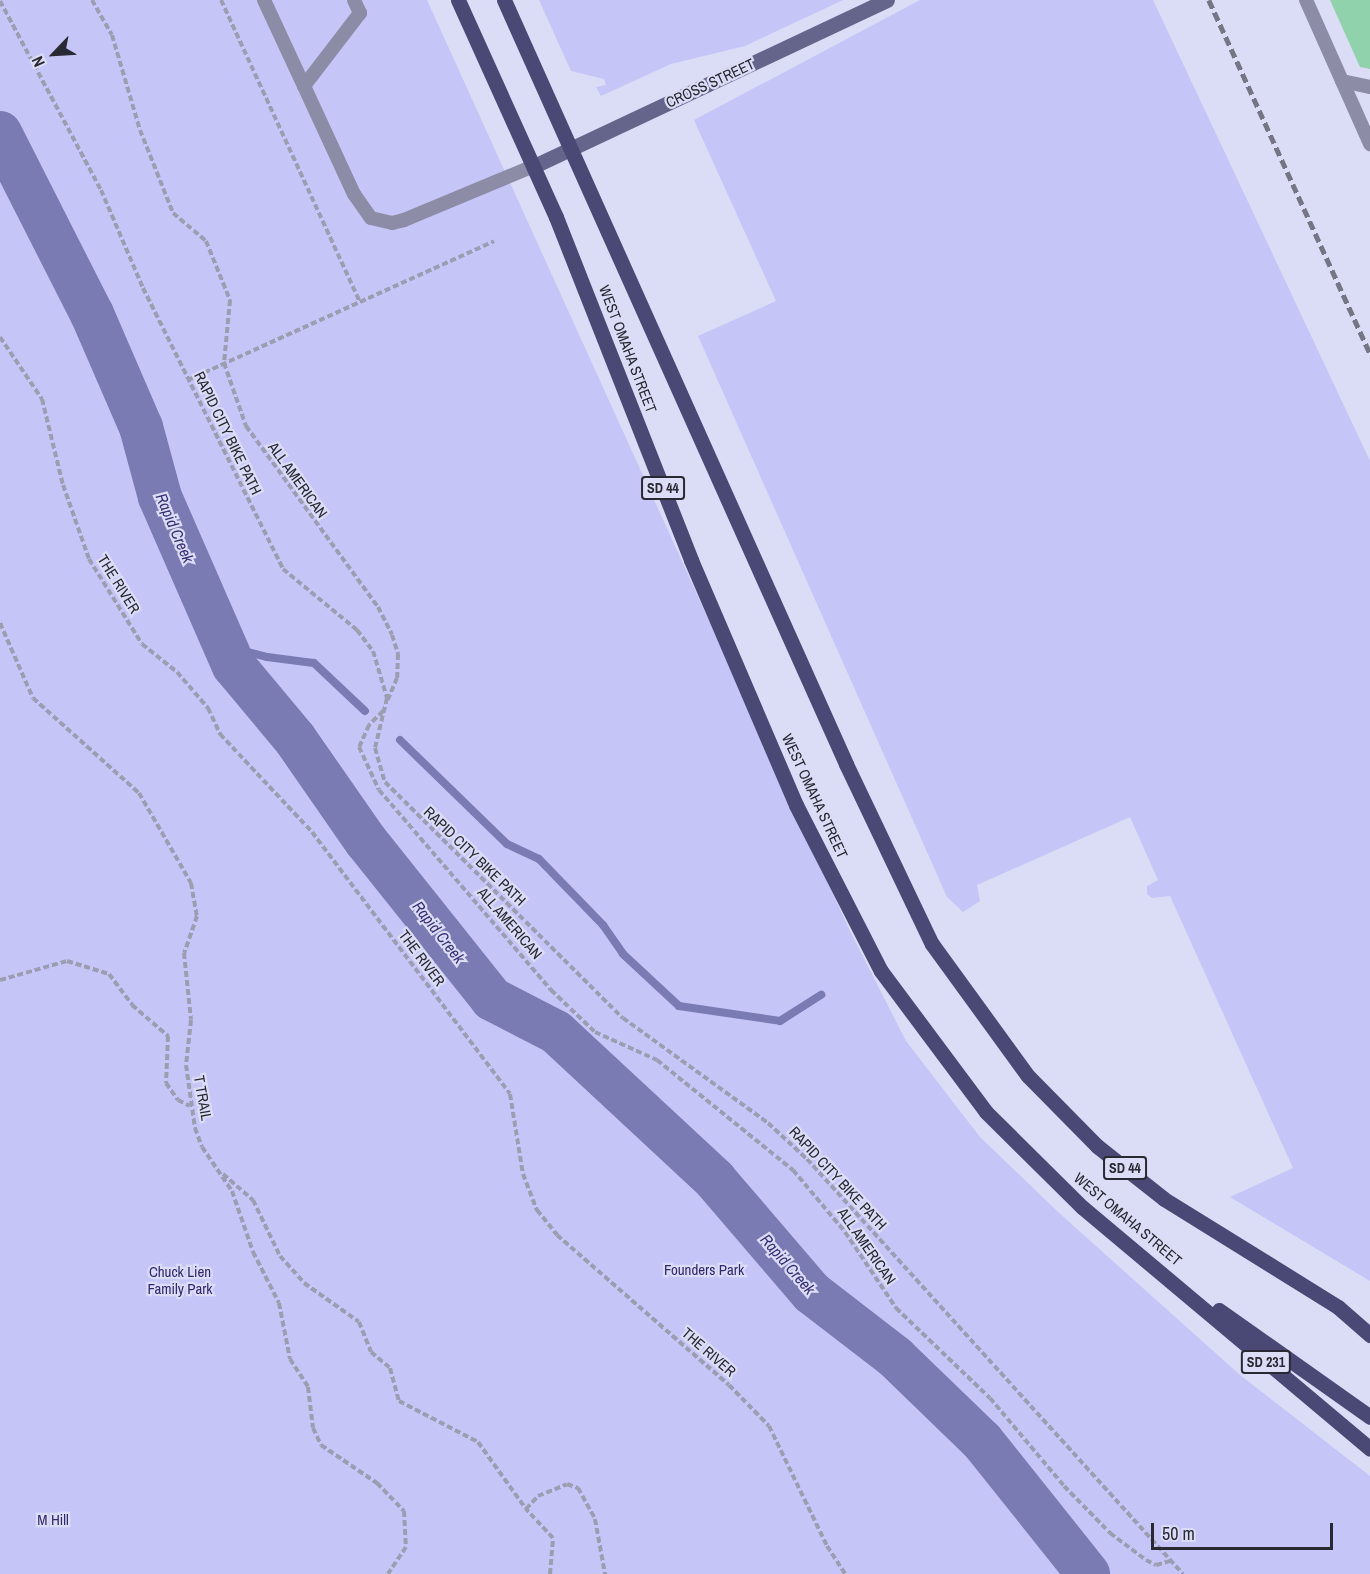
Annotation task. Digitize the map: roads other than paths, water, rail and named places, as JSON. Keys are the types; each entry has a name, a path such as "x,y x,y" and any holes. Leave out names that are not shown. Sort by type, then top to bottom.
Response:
{"main road":[{"name":"WEST OMAHA STREET","path":"458,0 534,166 692,560 796,806 881,971 986,1112 1082,1207 1164,1273 1370,1449"},
{"name":"WEST OMAHA STREET","path":"504,0 846,764 932,944 1028,1076 1097,1146 1164,1199 1338,1307 1370,1335"},
{"path":"1164,1273 1370,1417"}],"street":[{"name":"CROSS STREET","path":"534,166 887,0"}],"lane":[{"path":"264,0 354,194 371,218 393,223 404,220 534,166"},
{"path":"304,86 360,13 354,0"},
{"path":"1306,0 1370,144"},
{"path":"1342,81 1370,87"}],"waterway":[{"name":"Rapid Creek","path":"0,133 92,314 141,427 160,497 234,666 295,739 366,841 492,999 556,1032 715,1180 812,1293 895,1357 982,1441 1088,1574"},
{"path":"225,646 267,657 314,663 365,711"},
{"path":"400,740 507,844 539,859 603,925 623,954 679,1006 780,1021 821,995"}],"railway":[{"path":"1209,0 1370,353"}],"park label":[{"name":"Founders Park","path":"704,1270"},
{"name":"Chuck Lien Family Park","path":"180,1280"},
{"name":"M Hill","path":"53,1520"}]}
